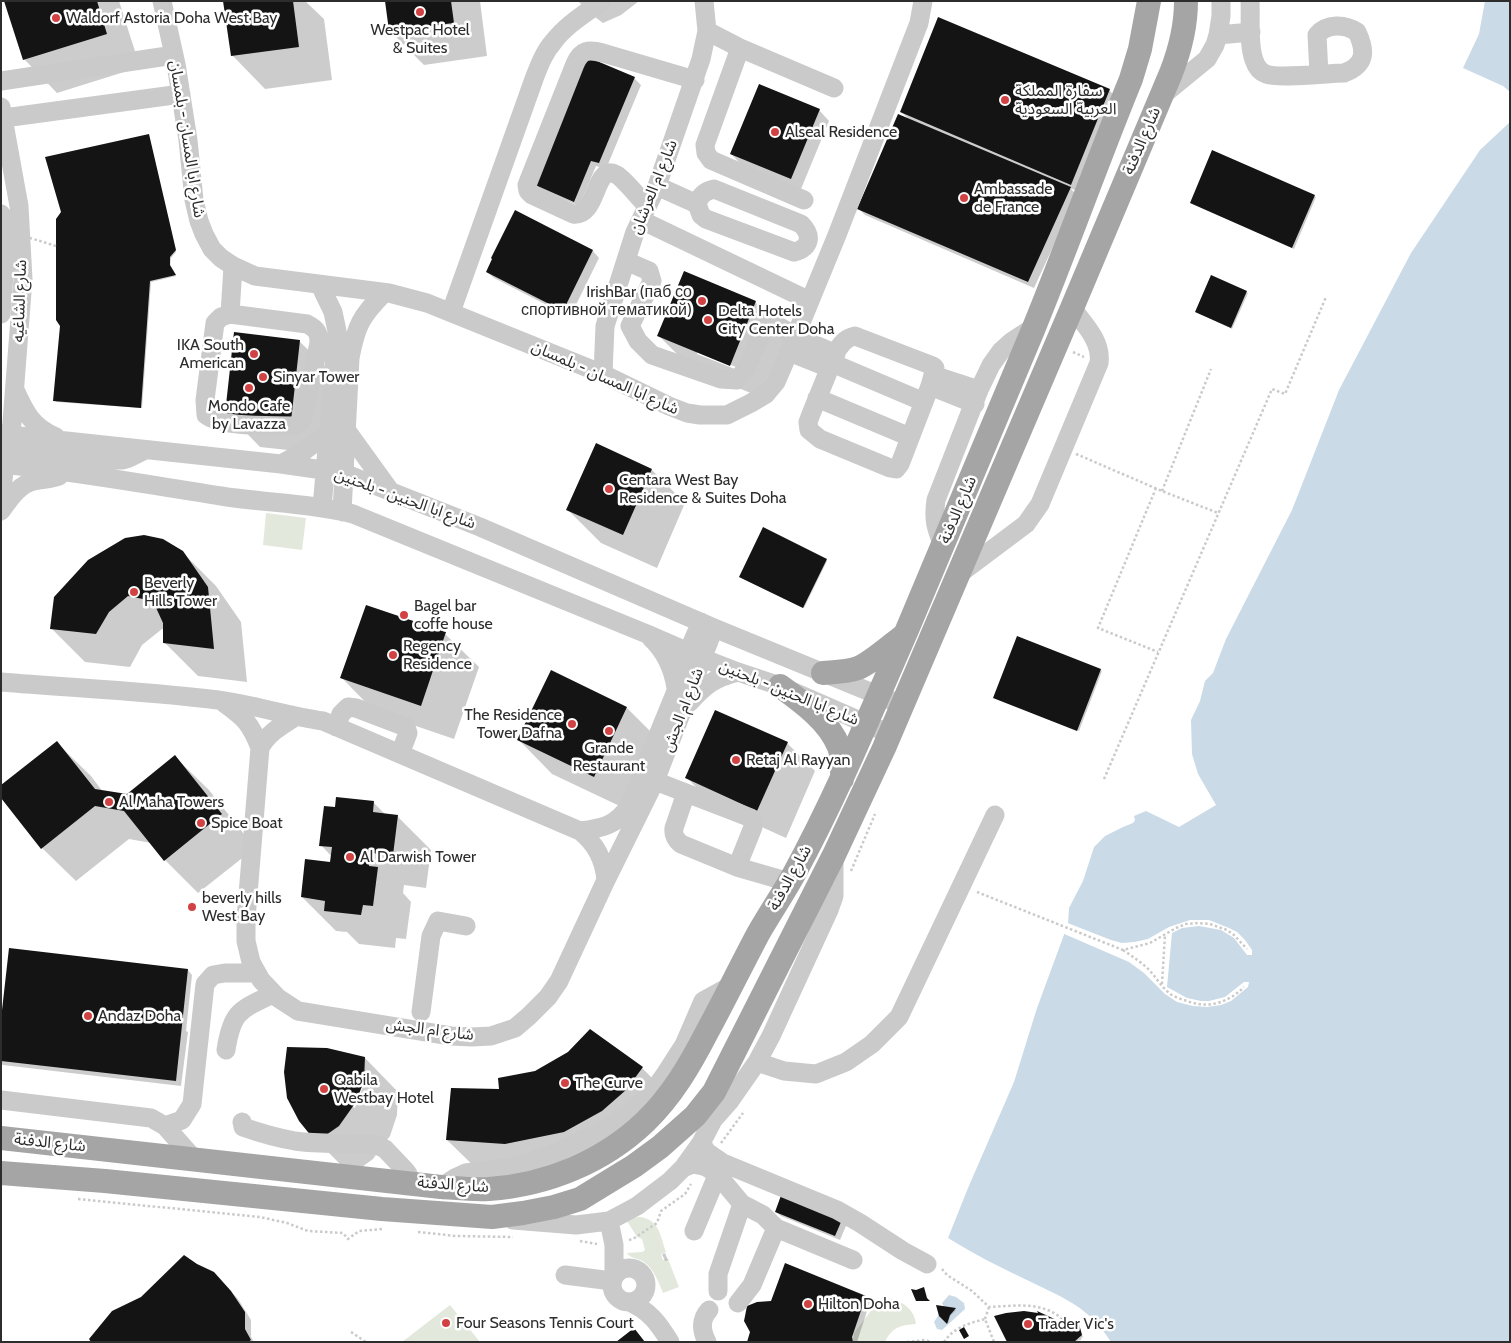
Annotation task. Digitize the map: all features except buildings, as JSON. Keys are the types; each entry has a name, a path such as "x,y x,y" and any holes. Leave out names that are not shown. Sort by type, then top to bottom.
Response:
{"main road":[{"name":"شارع الدفنة","path":"1,1138 441,1187 489,1189 527,1184 581,1166 614,1147 644,1123 670,1095 691,1063 758,935 789,882 842,779 867,724 1034,328 1131,79 1140,49 1149,1"},
{"name":"شارع الدفنة","path":"1,1173 114,1182 382,1209 492,1217 523,1214 554,1207 580,1198 634,1166 660,1147 695,1116 714,1092 834,855 890,734 1072,308 1177,56 1184,31 1186,1"},
{"path":"823,673 858,668 904,635"},
{"path":"780,686 798,699 826,726 840,749 842,779"},
{"path":"713,1120 718,1083"}],"street":[{"name":"شارع ابا المسان - بلمسان","path":"162,1 181,94 194,200 204,234 212,249 221,258 255,276 384,293 427,303 603,374 686,413 700,415 727,415 766,394 776,382 837,235 919,23 923,1"},
{"path":"451,312 530,88 544,56 554,40 602,1"},
{"name":"شارع ام العرشان","path":"603,374 606,326 626,261 644,213 657,186 695,80 707,31 704,1"},
{"path":"1160,97 1207,59 1218,35 1221,1"},
{"path":"1250,1 1252,52 1254,62 1260,71 1267,75 1281,76 1319,74"},
{"path":"707,31 740,48 834,88"},
{"path":"1218,35 1251,32"},
{"path":"740,48 705,145 706,154 711,160 804,200"},
{"path":"695,80 603,53 586,51 579,56 574,64 528,179 528,191 532,196 578,215 586,210 603,176 610,173 616,174 644,213 810,301"},
{"path":"1,81 174,55"},
{"path":"3,112 181,94"},
{"path":"685,108 714,121"},
{"name":"شارع الشاغيه","path":"1,496 4,450 15,390 23,279 20,206 3,112"},
{"path":"657,186 697,204 701,215 706,219 794,252 802,250 807,245 809,237 801,224 721,191 707,190 702,194 697,204"},
{"name":"شارع الشاغيه","path":"1,214 4,274 1,314"},
{"path":"626,261 649,271 652,281 630,326 638,341 652,355 721,379 737,380 746,369 764,327 773,323 792,344 832,362 929,388 977,397"},
{"path":"230,314 233,266"},
{"path":"320,285 333,312 337,331 328,433 342,512"},
{"path":"322,508 347,430 350,358 354,335 362,317 384,293"},
{"path":"958,575 1020,529 1032,518 1040,504 1099,363 1097,343 1072,308"},
{"path":"230,314 307,324 315,328 319,334 319,344 304,418 299,423 294,426 242,424 216,420 206,415 205,407 216,323 221,317 230,314"},
{"path":"943,546 936,528 934,513 936,500 977,397 991,365 1001,351 1011,342 1034,328"},
{"path":"856,336 933,366 935,368 929,388 900,464 896,469 820,439 809,430 808,422 832,362 843,342 848,338 856,336"},
{"path":"15,390 24,410 37,426 62,440"},
{"path":"817,398 910,437"},
{"path":"347,430 391,492"},
{"path":"281,464 301,453 328,433"},
{"name":"شارع ابا الحنين - بلحنين","path":"4,450 62,440 281,464 335,472 480,527 708,625 902,705"},
{"path":"4,450 103,460 122,460 146,449"},
{"name":"شارع ابا الحنين - بلحنين","path":"4,450 67,472 224,496 322,508 369,520 695,655 780,686 890,734"},
{"path":"1,511 10,499 25,485 33,481 56,477 67,472"},
{"name":"شارع ام الجش","path":"220,701 247,721 254,732 260,748 246,919 246,941 251,962 261,980 273,994 298,1011 442,1034 491,1036 515,1028 530,1016 548,997 559,980 655,781 683,710 695,655 708,625"},
{"path":"647,634 659,645 668,659 674,674 676,691"},
{"path":"580,831 601,828 611,824 624,814 676,691 695,655"},
{"path":"683,710 708,683 719,677 738,672"},
{"path":"1,682 148,693 220,701 323,721 580,831 598,852 605,870 606,880"},
{"path":"336,727 341,714 348,707 356,708 406,727 408,733 400,754"},
{"path":"260,748 264,739 271,732 295,717"},
{"path":"655,781 749,816 753,820 752,828 737,867"},
{"path":"686,793 673,832 676,840 681,844 737,867 789,882"},
{"path":"757,1062 784,1072 816,1074 846,1062 872,1044 898,1017 995,815"},
{"name":"شارع الدفنة","path":"492,1217 528,1222 576,1225 608,1221 638,1206 670,1181 683,1168 701,1143 713,1120 729,1102 757,1062 771,1036 834,896 834,855"},
{"path":"407,1029 421,1012 431,936 438,921 466,926"},
{"path":"165,1126 182,1120 192,1104 206,984 213,975 257,973"},
{"path":"226,1050 228,1035 233,1021 239,1012 273,994"},
{"path":"421,1012 434,1021 442,1034"},
{"path":"1,1100 151,1118 165,1126 195,1160"},
{"path":"242,1122 243,1126 263,1134 296,1141 377,1145 391,1155 408,1174 411,1183"},
{"path":"701,1143 742,1204 763,1215 776,1228 853,1260"},
{"path":"683,1168 692,1164 698,1164 837,1210 902,1251 927,1264"},
{"path":"696,1232 721,1172"},
{"path":"718,1292 718,1274 742,1204"},
{"path":"608,1221 614,1245 613,1282 618,1298 623,1301 636,1297 645,1284 642,1275 631,1268 614,1245"},
{"path":"738,1303 752,1285 776,1228"},
{"path":"613,1282 621,1270 631,1268"},
{"path":"566,1279 613,1282"},
{"path":"636,1297 670,1342"},
{"path":"706,1342 702,1327 704,1318 709,1310"}],"path":[{"path":"1,229 56,246"},
{"path":"1104,779 1272,389 1285,394 1326,297"},
{"path":"1072,352 1099,363"},
{"path":"1162,491 1211,369"},
{"path":"1063,449 1218,513"},
{"path":"1156,488 1098,628 1159,652"},
{"path":"961,886 1124,950 1141,962 1169,994 1178,999 1204,1005 1225,1001 1233,997 1244,987"},
{"path":"1124,950 1150,943 1186,924 1198,923 1219,926 1234,935 1246,949"},
{"path":"1162,985 1165,935"},
{"path":"76,1199 260,1217 287,1223 308,1231 343,1233 348,1239 359,1231 383,1229"},
{"path":"410,1231 456,1236 516,1237"},
{"path":"927,1264 941,1268 947,1275 972,1291 989,1307 1037,1306 1053,1311 1061,1318"},
{"path":"989,1307 985,1319 994,1342"},
{"path":"944,1342 949,1333 970,1323 985,1319"},
{"path":"351,1332 366,1342"},
{"path":"1079,1338 1083,1342"},
{"path":"907,1342 925,1340 930,1342"}],"shaded area":[{"path":"266,513 306,518 302,550 263,545"},
{"path":"638,1217 650,1220 658,1228 666,1252 661,1254 663,1260 668,1259 679,1287 663,1293 651,1268 627,1253 645,1250 642,1239 637,1237 627,1221 627,1219"},
{"path":"887,1298 906,1306 913,1314 916,1324 906,1325 894,1330 885,1342 853,1342 854,1333 876,1304"},
{"name":"Four Seasons Tennis Court","path":"450,1305 480,1342 402,1342"}],"water":[{"path":"1485,1 1510,1 1510,92 1503,86 1463,68 1479,34"},
{"path":"1510,122 1510,1342 1111,1342 1094,1320 1075,1305 988,1261 948,1238 1014,1082 1037,1008 1068,924 1069,908 1083,881 1094,847 1105,836 1133,823 1135,820 1134,816 1146,811 1179,827 1216,805 1198,774 1192,754 1191,720 1200,701 1205,681 1213,673 1226,639 1292,510 1339,390 1411,253 1480,150"},
{"path":"949,1295 956,1297 964,1303 965,1309 942,1330 937,1329 934,1322 945,1310 942,1303"}],"pier":[{"path":"1190,920 1209,920 1237,932 1252,950 1252,955 1247,955 1234,938 1221,930 1199,926 1182,928 1172,933 1167,987 1187,998 1209,1001 1225,997 1244,982 1249,982 1248,987 1231,1001 1207,1007 1177,1002 1165,994 1144,973 1129,962 1062,933 1065,922 1111,940 1122,943 1134,942 1148,939 1169,927"}],"place":[{"name":"Westpac Hotel & Suites","path":"420,12"},
{"name":"Waldorf Astoria Doha West Bay","path":"56,18"},
{"name":"سفارة المملكة العربية السعودية","path":"1005,100"},
{"name":"Alseal Residence","path":"775,132"},
{"name":"Ambassade de France","path":"964,198"},
{"name":"IrishBar (паб со спортивной тематикой)","path":"702,301"},
{"name":"Delta Hotels City Center Doha","path":"708,320"},
{"name":"IKA South American","path":"254,354"},
{"name":"Sinyar Tower","path":"263,377"},
{"name":"Mondo Cafe by Lavazza","path":"249,388"},
{"name":"Centara West Bay Residence & Suites Doha","path":"609,489"},
{"name":"Beverly Hills Tower","path":"134,592"},
{"name":"Bagel bar coffe house","path":"404,615"},
{"name":"Regency Residence","path":"393,655"},
{"name":"The Residence Tower Dafna","path":"572,724"},
{"name":"Grande Restaurant","path":"609,731"},
{"name":"Retaj Al Rayyan","path":"736,760"},
{"name":"Al Maha Towers","path":"109,802"},
{"name":"Spice Boat","path":"201,823"},
{"name":"Al Darwish Tower","path":"350,857"},
{"name":"beverly hills West Bay","path":"192,907"},
{"name":"Andaz Doha","path":"88,1016"},
{"name":"The Curve","path":"565,1083"},
{"name":"Qabila Westbay Hotel","path":"324,1089"},
{"name":"Hilton Doha","path":"808,1304"},
{"name":"Four Seasons Tennis Court","path":"446,1323"},
{"name":"Trader Vic's","path":"1028,1324"}]}
